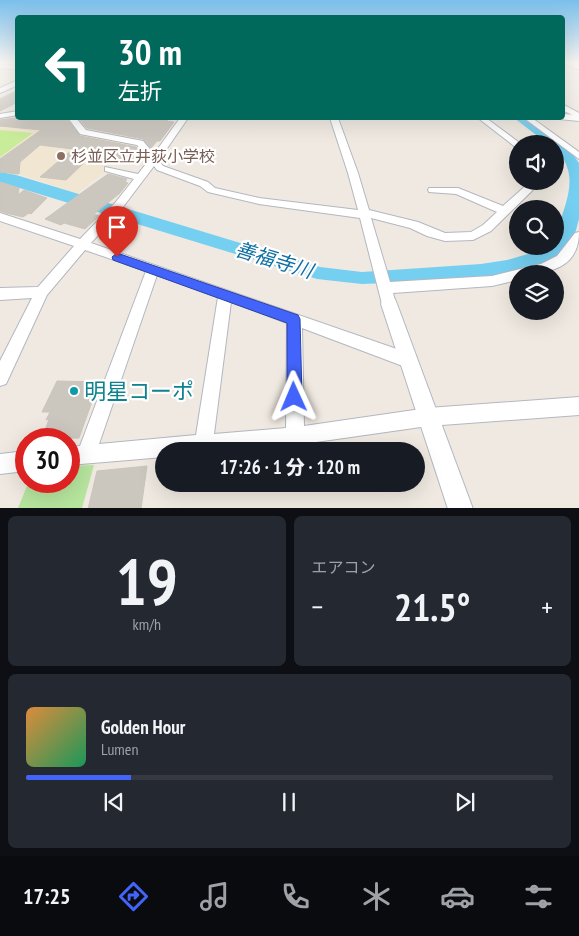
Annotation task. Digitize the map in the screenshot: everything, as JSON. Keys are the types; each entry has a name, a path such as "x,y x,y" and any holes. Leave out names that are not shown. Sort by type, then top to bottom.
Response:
{"street":[{"path":"565,108 579,117"},
{"path":"0,116 15,114"},
{"path":"565,117 579,117"},
{"path":"74,120 83,132 140,143 160,168 204,184 212,190 259,201 363,213 414,225 431,234 455,238 473,236 487,228 528,190"},
{"path":"0,378 42,292 140,177 183,120"},
{"path":"335,120 353,173 386,293 461,508"},
{"path":"485,120 509,139"},
{"path":"531,120 579,156"},
{"path":"108,169 140,177"},
{"path":"433,190 458,191 504,211"},
{"path":"0,218 153,268 408,360"},
{"path":"554,265 569,252 579,236"},
{"path":"80,450 153,268"},
{"path":"386,293 492,281 509,277"},
{"path":"0,294 42,292"},
{"path":"204,442 225,294"},
{"path":"294,319 295,436"},
{"path":"217,442 295,436 428,417 579,406"},
{"path":"80,455 155,448"},
{"path":"0,464 15,462"}],"shaded area":[{"name":"杉並区立井荻小学校","path":"15,115 15,120 69,120 79,134 135,144 108,169 77,193 19,174 0,185 0,118"}],"green space":[{"path":"0,130 33,133 0,157"},
{"path":"94,465 82,508 18,508 24,493 80,493 80,466"}],"water":[{"path":"517,120 529,120 549,135 536,135"},
{"path":"564,147 572,153 579,163 579,219 575,234 564,250 564,211 569,185 567,167 564,162"},
{"name":"善福寺川","path":"0,172 16,175 320,267 362,272 481,264 524,255 559,255 546,265 509,265 509,275 494,279 362,284 317,279 0,182"}],"building":[{"path":"15,92 15,104 0,111 0,99"},
{"path":"15,118 15,120 68,120 80,136 136,147 143,156 137,162 90,157 66,180 40,177 73,149 40,145 20,162 19,174 0,172 0,159 41,130 0,126 0,120"},
{"path":"80,120 168,120 166,121 174,122 160,141 157,141 151,148 143,139 87,128"},
{"path":"108,174 127,179 125,182 128,183 120,193 94,214 99,216 85,229 64,223 61,225 45,219"},
{"path":"0,182 19,188 18,195 24,190 47,198 31,214 29,213 23,217 0,211"},
{"path":"57,381 99,382 80,435 80,428 46,428 49,419 46,420 50,412 42,412"},
{"path":"147,466 141,508 88,508 97,471"}],"place":[{"name":"杉並区立井荻小学校","path":"61,156"},
{"name":"明星コーポ","path":"74,391"}],"route":[{"path":"117,257 153,268 294,319 294,397"}]}
